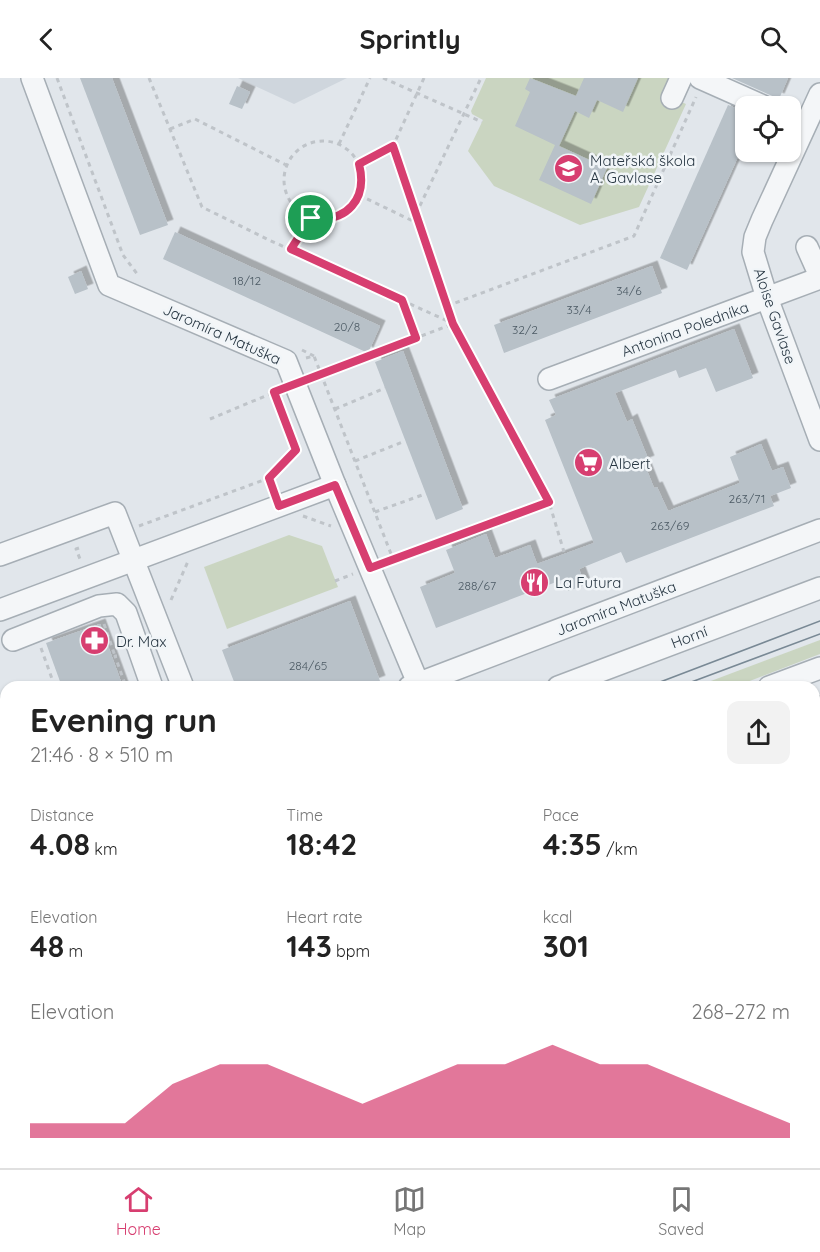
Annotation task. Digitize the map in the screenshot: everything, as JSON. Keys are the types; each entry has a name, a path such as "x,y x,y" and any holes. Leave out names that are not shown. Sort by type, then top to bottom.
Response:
{"street":[{"name":"Jaromíra Matuška","path":"32,78 109,285 290,354 295,384 335,485 363,570 411,681"},
{"path":"672,98 681,78"},
{"path":"702,79 740,96"},
{"name":"Aloise Gavlase","path":"801,118 820,94"},
{"name":"Aloise Gavlase","path":"783,162 755,237 753,252 767,298 820,440"},
{"path":"807,247 820,277"},
{"name":"Antonína Poledníka","path":"549,379 820,277"},
{"path":"0,610 335,485"},
{"path":"0,555 115,513 179,678 162,681"},
{"name":"Jaromíra Matuška","path":"424,681 820,530"},
{"name":"Horní","path":"574,681 820,588"},
{"path":"13,640 99,606 117,604 126,613 149,681"},
{"path":"785,681 820,668"}],"path":[{"path":"57,78 123,255 136,275 147,280"},
{"path":"149,78 202,207 453,324"},
{"path":"339,144 370,78"},
{"path":"383,78 482,122"},
{"path":"359,164 393,146 424,78"},
{"path":"416,214 481,78"},
{"path":"447,306 634,236 702,79"},
{"path":"170,129 195,119 286,165"},
{"path":"327,141 339,144 347,149 359,164 362,185 359,195 353,205 334,218 311,218 300,212 290,202 283,178 286,165 293,154 308,144 327,141"},
{"path":"393,146 453,324 549,502 564,552"},
{"path":"359,195 419,224"},
{"path":"291,249 311,218"},
{"path":"402,300 416,338"},
{"path":"210,419 321,373 453,324"},
{"path":"290,354 314,356"},
{"path":"290,354 314,356"},
{"path":"314,356 393,559"},
{"path":"335,409 386,388"},
{"path":"274,392 296,450 269,478 279,506"},
{"path":"355,461 405,441"},
{"path":"375,512 425,494"},
{"path":"335,581 549,502"},
{"path":"302,516 340,530"},
{"path":"174,609 171,600 193,550"},
{"path":"103,620 116,656"}],"shaded area":[{"path":"238,78 347,78 294,104"}],"green space":[{"name":"Mateřská škola A. Gavlase","path":"486,78 674,78 666,95 686,104 639,207 580,225 494,186 468,151 483,120 471,111"},
{"path":"289,535 322,546 338,587 227,629 204,567"},
{"path":"820,640 820,654 750,681 711,681"}],"building":[{"path":"80,78 112,78 168,225 140,235"},
{"path":"530,78 576,96 584,78 638,78 623,112 597,100 589,118 575,111 559,146 607,168 591,204 539,180 555,145 515,126 530,92 525,89"},
{"path":"732,78 788,78 780,96 772,96"},
{"path":"237,86 250,92 242,109 229,104"},
{"path":"728,105 735,108 736,162 687,270 660,258"},
{"path":"175,232 380,326 368,353 163,259"},
{"path":"652,266 662,293 504,353 494,325"},
{"path":"81,271 88,289 75,294 68,277"},
{"path":"734,329 753,378 716,392 706,368 679,378 676,370 615,393 627,422 632,419 649,461 644,463 654,488 657,487 668,511 740,483 730,457 761,444 772,471 783,467 791,488 770,496 774,506 626,563 621,552 579,569 585,585 568,591 564,579 436,628 420,587 455,573 446,550 486,534 495,558 530,545 537,564 594,543 545,420 556,415 549,400"},
{"path":"403,351 463,509 436,520 375,362"},
{"path":"350,601 380,681 234,681 222,650"},
{"path":"100,624 121,681 60,681 46,643"}],"tram line":[{"path":"663,681 820,621"},
{"path":"694,681 820,634"}],"place":[{"name":"Mateřská škola A. Gavlase","path":"569,169"},
{"name":"Albert","path":"588,463"},
{"name":"La Futura","path":"534,582"},
{"name":"Dr. Max","path":"95,641"}],"route":[{"path":"393,146 453,324 549,502 370,568 335,485 279,506 269,478 296,450 274,392 416,338 402,300 291,249 311,218 334,218 344,213 359,195 362,174 359,164 393,146"}]}
